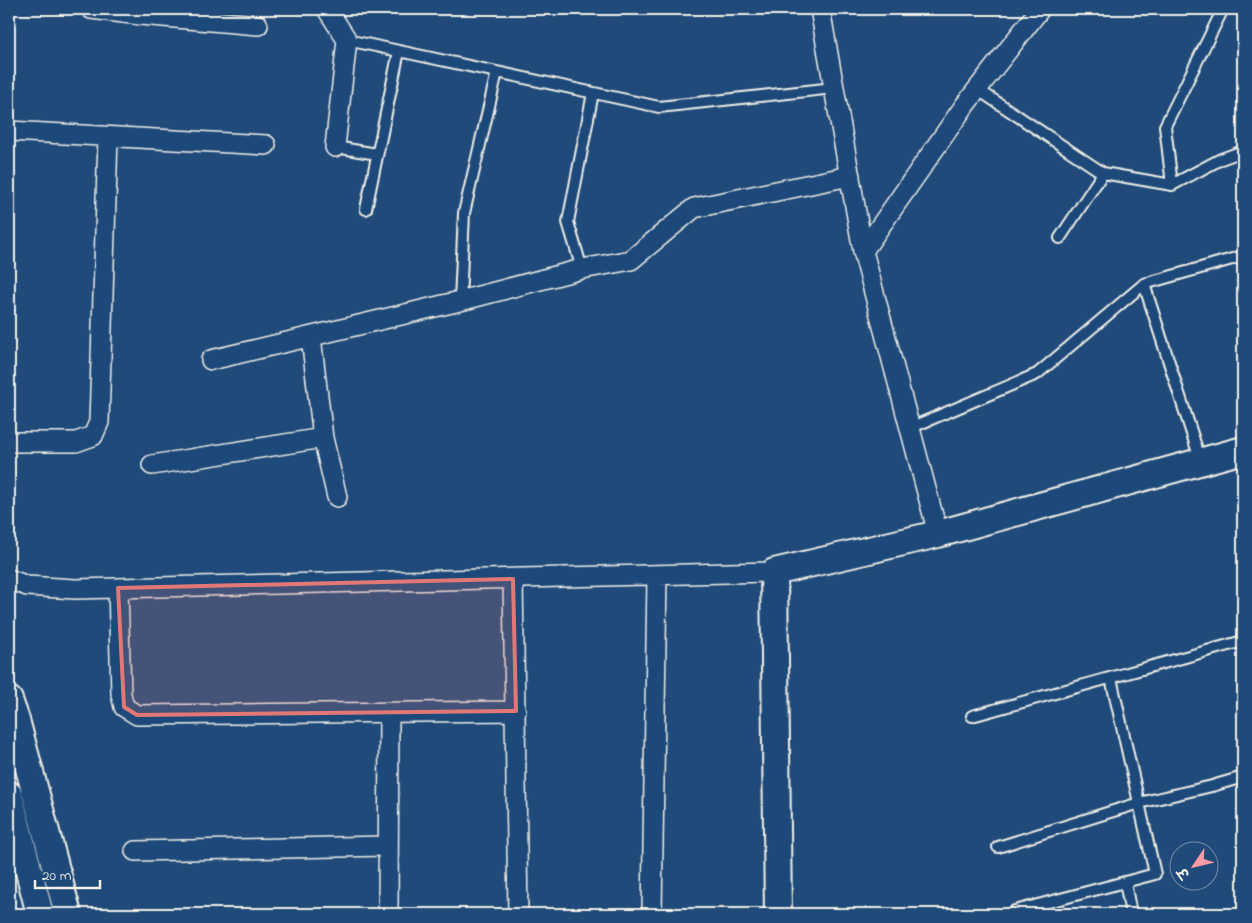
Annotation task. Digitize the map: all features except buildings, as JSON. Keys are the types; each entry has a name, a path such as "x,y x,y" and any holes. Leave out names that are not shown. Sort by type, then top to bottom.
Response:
{"street":[{"path":"91,9 258,25"},
{"path":"327,9 347,40 335,147"},
{"path":"820,9 863,251 938,534"},
{"path":"863,251 977,89 1040,9"},
{"path":"9,131 266,145"},
{"path":"9,442 76,442 93,436 99,422 108,137"},
{"path":"212,360 460,301 582,269 631,260 694,208 850,176"},
{"path":"311,337 323,438 337,497"},
{"path":"152,466 323,438"},
{"path":"9,579 27,586 75,589 774,572 938,534 1243,450"},
{"path":"774,572 778,914"},
{"path":"652,914 657,575"},
{"path":"512,579 516,711 518,914"},
{"path":"118,588 121,694 124,707 137,715 516,711"},
{"path":"9,700 68,914"},
{"path":"388,914 389,713"},
{"path":"9,795 40,914"},
{"path":"135,851 388,846"}],"lane":[{"path":"1172,185 1165,126 1223,9"},
{"path":"347,40 659,107 834,88"},
{"path":"366,208 399,51"},
{"path":"460,301 464,213 497,72"},
{"path":"977,89 1103,173 1172,185 1221,159 1243,151"},
{"path":"582,269 568,222 593,93"},
{"path":"335,147 377,154"},
{"path":"1060,238 1103,173"},
{"path":"910,427 1037,374 1144,284 1243,256"},
{"path":"1144,284 1201,462"},
{"path":"972,716 1243,641"},
{"path":"1016,914 1015,910 1155,874 1111,678"},
{"path":"998,847 1139,803 1212,786 1243,776"},
{"path":"1125,882 1131,914"},
{"path":"1239,914 1243,913"}],"highlighted area":[{"path":"513,579 516,711 137,715 124,707 118,588"}]}
